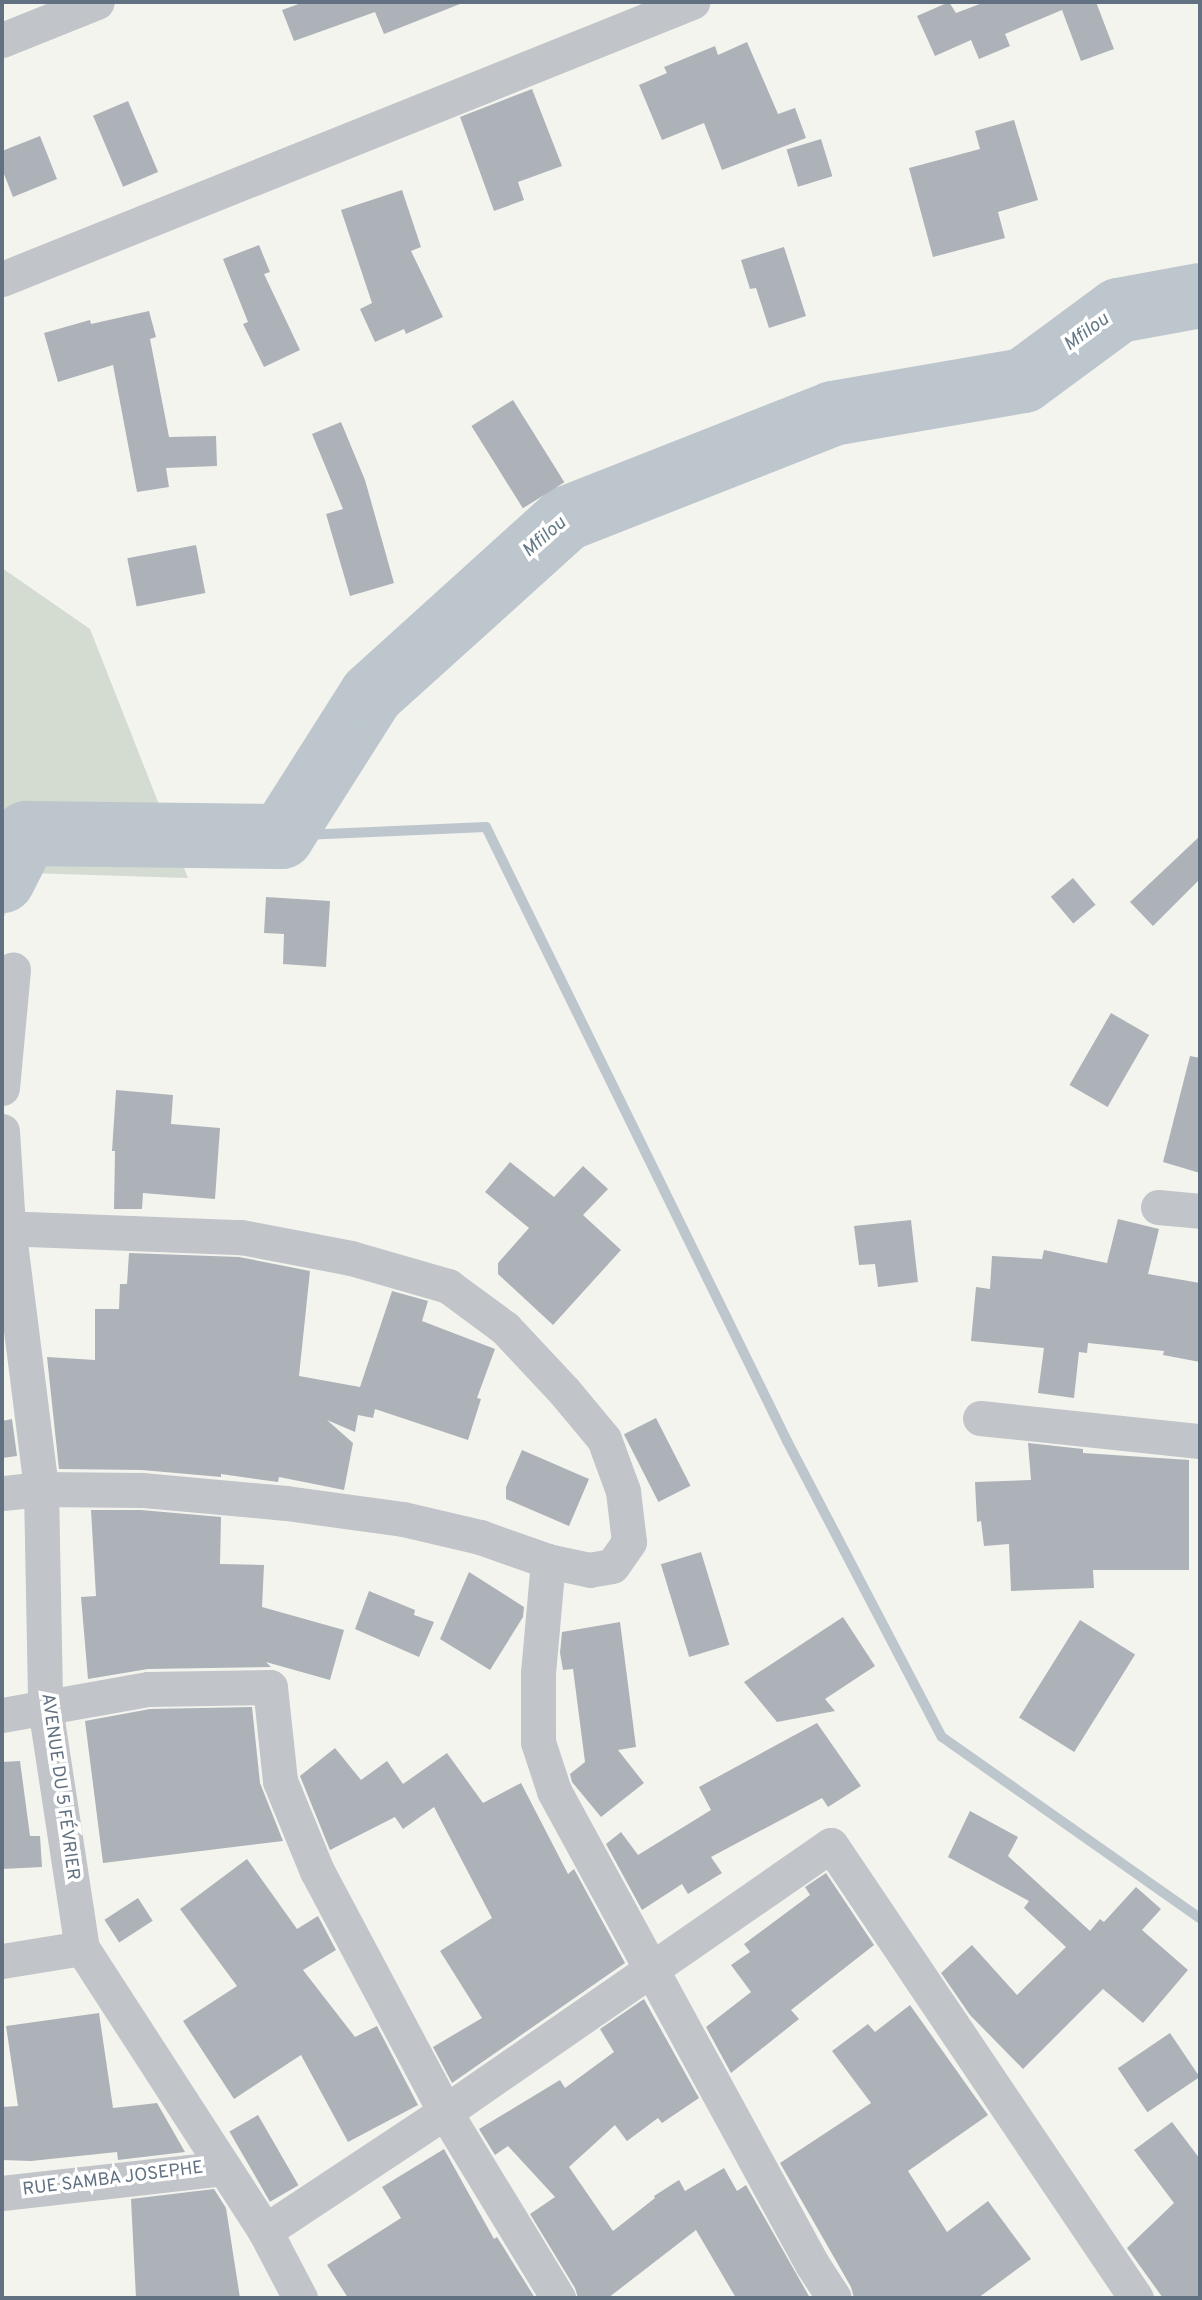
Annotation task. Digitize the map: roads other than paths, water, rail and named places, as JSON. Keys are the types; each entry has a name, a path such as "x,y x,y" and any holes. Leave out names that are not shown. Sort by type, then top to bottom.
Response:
{"street":[{"path":"2,40 97,2"},
{"path":"2,279 692,2"},
{"path":"2,1088 13,970"},
{"name":"AVENUE DU 5 FÉVRIER","path":"2,1130 5,1228 41,1489 45,1707 82,1948 265,2231 300,2298"},
{"path":"1157,1207 1200,1211"},
{"path":"2,1493 41,1489 142,1490 286,1503 403,1519 480,1537 548,1561 590,1570 612,1566 629,1542 623,1490 604,1439 505,1328 448,1286 351,1258 241,1237 5,1228"},
{"path":"979,1418 1200,1441"},
{"path":"548,1561 538,1672 538,1742 554,1791 812,2264 834,2298"},
{"path":"2,1715 148,1689 270,1686 280,1781 317,1871 445,2112 558,2298"},
{"path":"265,2231 445,2112 831,1845 1136,2298"},
{"path":"2,1961 82,1948"},
{"name":"RUE SAMBA JOSEPHE","path":"2,2193 224,2168"}],"waterway":[{"name":"Mfilou","path":"2,880 26,833 281,836 371,694 566,518 832,413 1023,380 1118,310 1200,295"},
{"path":"281,836 486,827 787,1441 942,1737 1200,1918"}]}
